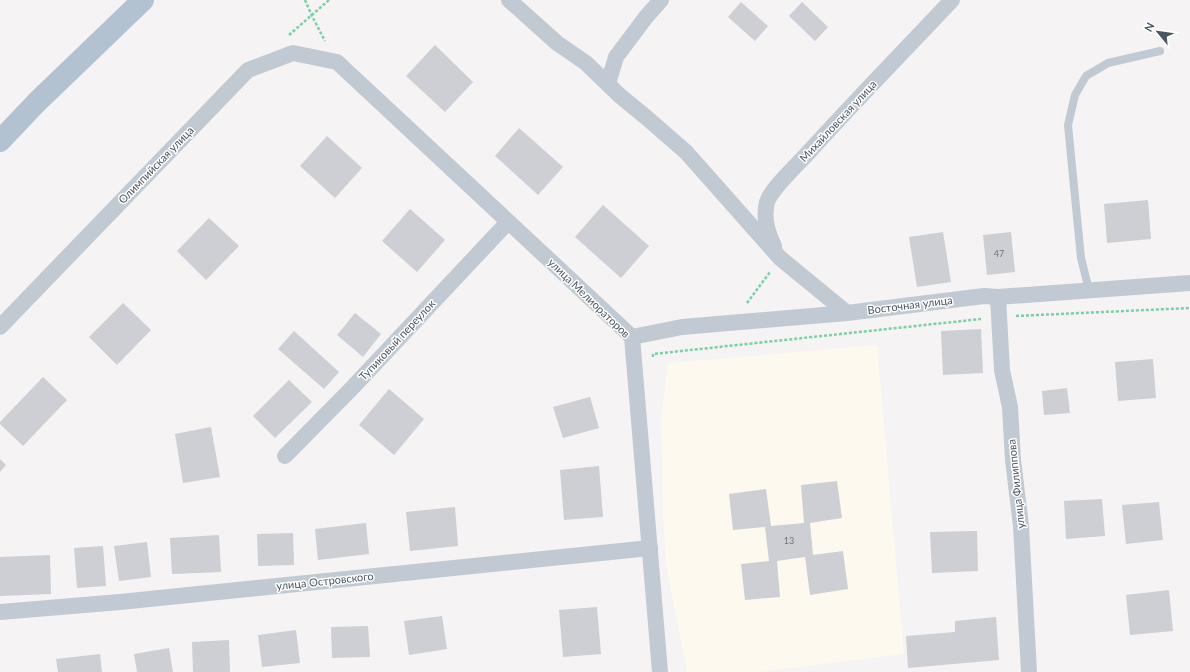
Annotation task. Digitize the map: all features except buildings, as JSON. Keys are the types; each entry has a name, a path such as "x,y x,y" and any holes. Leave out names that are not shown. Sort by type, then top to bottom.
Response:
{"main road":[{"path":"0,141 37,102 143,0"}],"street":[{"path":"509,0 556,43 586,63 619,95 648,118 686,152 780,258 847,314"},
{"path":"608,84 616,57 646,17 661,0"},
{"name":"Михайловская улица","path":"780,258 770,237 764,216 768,201 781,182 952,0"},
{"name":"Олимпийская улица","path":"0,327 248,70 293,53 337,62"},
{"name":"улица Мелиораторов","path":"337,62 632,338 660,672"},
{"name":"Тупиковый переулок","path":"285,456 354,386 508,222"},
{"name":"Восточная улица","path":"632,338 682,327 847,314 984,296 998,297 1190,283"},
{"name":"улица Филиппова","path":"998,297 1002,370 1010,407 1013,460 1021,526 1029,672"},
{"name":"улица Островского","path":"0,612 120,602 650,548"}],"lane":[{"path":"1089,290 1081,258 1068,125 1075,95 1086,76 1108,63 1160,51"}],"path":[{"path":"305,0 337,62"},
{"path":"733,323 780,258"},
{"path":"653,361 653,354 999,317 1190,308"}],"shaded area":[{"path":"877,345 904,654 761,672 687,672 666,565 663,515 661,418 668,363"}]}
